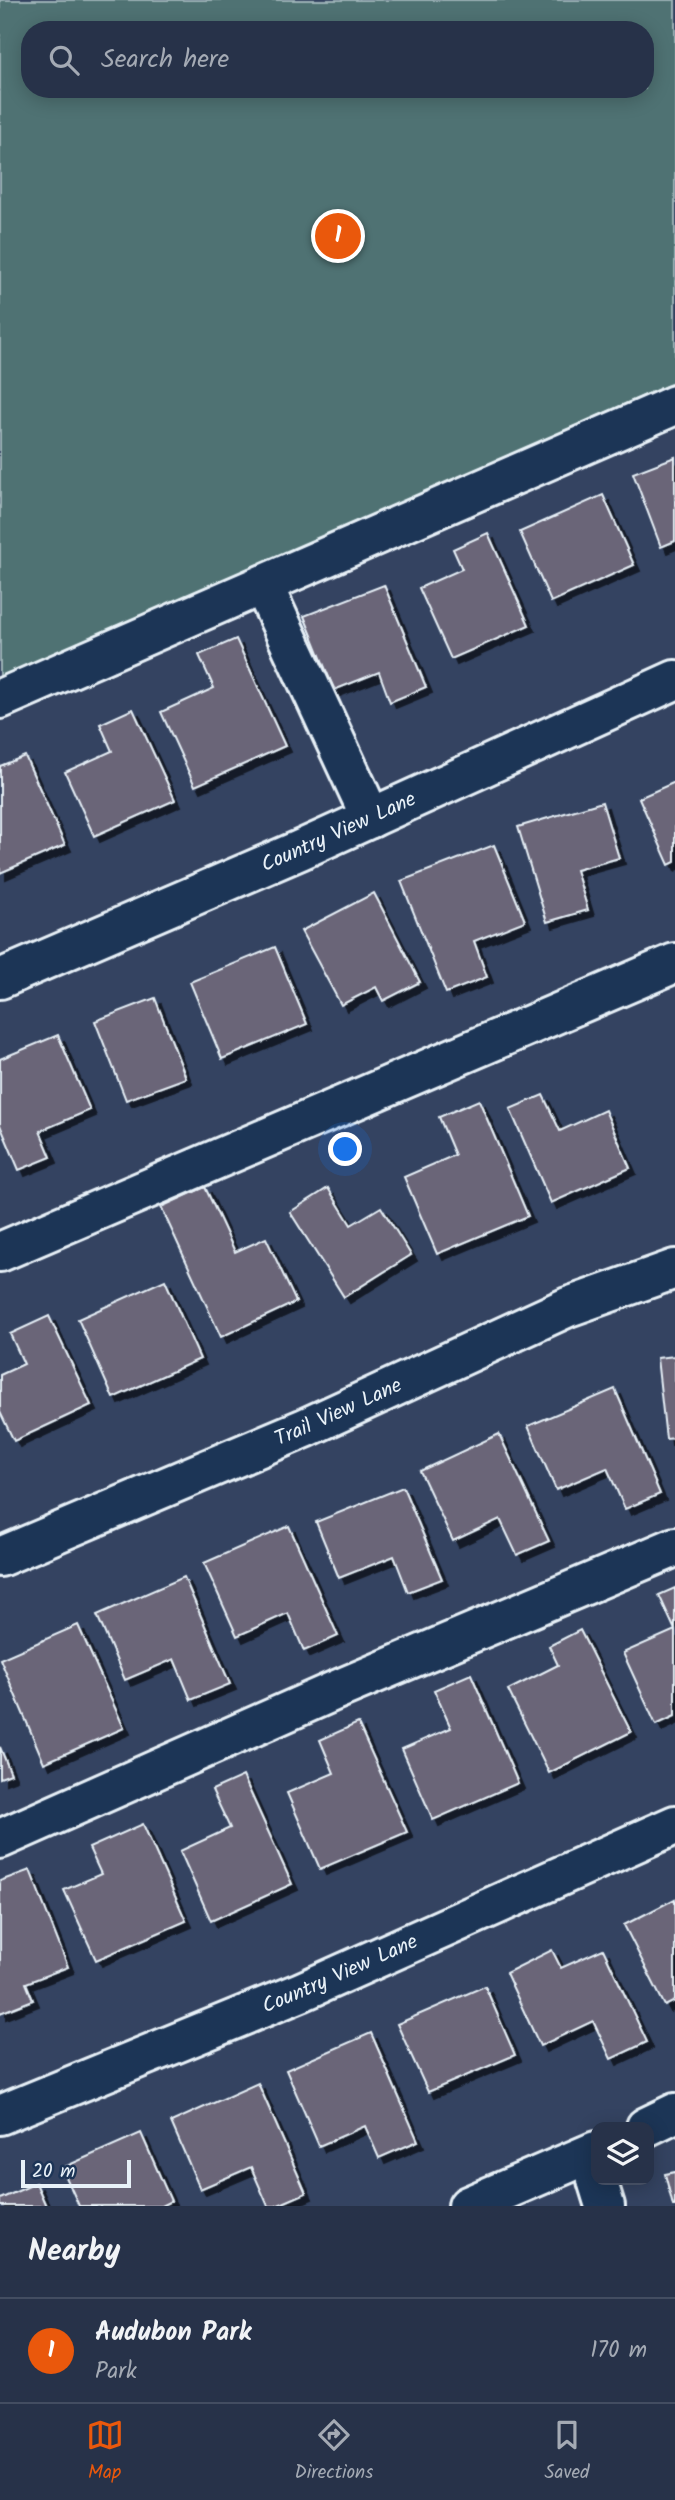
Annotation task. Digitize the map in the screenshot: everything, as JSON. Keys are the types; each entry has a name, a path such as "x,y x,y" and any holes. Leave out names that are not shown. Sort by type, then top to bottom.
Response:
{"street":[{"path":"0,699 675,405"},
{"path":"263,585 371,818"},
{"name":"Country View Lane","path":"0,979 371,818 675,680"},
{"path":"0,1252 675,963"},
{"name":"Trail View Lane","path":"0,1557 305,1428 568,1307 675,1269"},
{"path":"0,1839 334,1691 675,1547"},
{"name":"Country View Lane","path":"0,2115 301,1992 675,1825"},
{"path":"654,2123 675,2113"},
{"path":"468,2206 591,2166"},
{"path":"600,2185 605,2206"}],"green space":[{"path":"0,0 675,0 675,382 0,680"}],"building":[{"path":"675,457 675,541 661,547 633,473"},
{"path":"603,495 634,565 551,602 520,532"},
{"path":"488,533 529,625 451,659 419,588 462,569 453,549"},
{"path":"384,585 426,687 390,702 379,672 334,690 304,616"},
{"path":"236,639 285,746 195,786 161,712 214,688 199,655"},
{"path":"133,709 175,800 94,836 65,772 112,751 100,724"},
{"path":"25,756 65,845 0,873 0,766"},
{"path":"675,782 675,862 669,865 639,798"},
{"path":"602,802 619,858 576,870 588,910 547,922 518,827"},
{"path":"494,845 525,921 474,941 487,977 446,993 401,881"},
{"path":"374,893 420,982 383,1001 376,987 341,1005 301,931"},
{"path":"275,947 307,1024 222,1059 190,982"},
{"path":"155,998 186,1078 126,1100 95,1021"},
{"path":"58,1035 90,1110 40,1131 51,1157 19,1170 0,1125 0,1059"},
{"path":"543,1095 560,1131 605,1110 630,1168 551,1203 510,1109"},
{"path":"479,1100 528,1216 437,1254 404,1177 455,1155 439,1117"},
{"path":"205,1187 235,1252 266,1238 296,1302 221,1337 161,1207"},
{"path":"328,1188 351,1225 381,1207 411,1255 344,1297 290,1212"},
{"path":"165,1280 200,1359 113,1398 78,1319"},
{"path":"49,1316 91,1405 14,1441 0,1412 0,1375 24,1364 10,1334"},
{"path":"675,1356 675,1438 666,1439 657,1358"},
{"path":"615,1389 660,1494 625,1509 607,1468 556,1490 528,1426"},
{"path":"499,1434 549,1541 517,1555 500,1519 453,1541 420,1471"},
{"path":"403,1487 442,1579 408,1592 394,1556 339,1578 316,1522"},
{"path":"289,1526 338,1636 304,1651 288,1613 237,1636 204,1563"},
{"path":"184,1577 230,1684 191,1700 174,1659 125,1680 97,1615"},
{"path":"675,1588 675,1630 659,1595"},
{"path":"78,1625 124,1728 44,1763 0,1659"},
{"path":"580,1630 631,1732 549,1773 508,1690 558,1665 549,1646"},
{"path":"675,1630 675,1716 656,1725 623,1653"},
{"path":"471,1674 518,1783 433,1820 402,1749 451,1728 434,1690"},
{"path":"358,1723 407,1832 320,1869 287,1793 334,1773 320,1740"},
{"path":"0,1747 11,1774 0,1778"},
{"path":"243,1776 292,1884 211,1921 180,1851 230,1828 212,1790"},
{"path":"143,1824 186,1921 96,1960 64,1890 101,1874 89,1848"},
{"path":"30,1870 68,1967 26,1983 33,2000 0,2013 0,1881"},
{"path":"675,1899 675,2001 665,2006 624,1925"},
{"path":"603,1949 647,2042 611,2059 593,2021 540,2046 506,1973 552,1950 561,1968"},
{"path":"485,1986 515,2055 428,2092 397,2024"},
{"path":"371,2033 418,2141 379,2158 365,2126 319,2146 286,2070"},
{"path":"258,2083 306,2193 276,2206 268,2206 251,2167 200,2189 171,2122"},
{"path":"141,2133 171,2201 161,2206 79,2206 62,2168"},
{"path":"675,2172 675,2206 673,2206 665,2174"},
{"path":"36,2183 46,2206 0,2206 0,2199"}],"place":[{"name":"Audubon Park","path":"338,236"}]}
